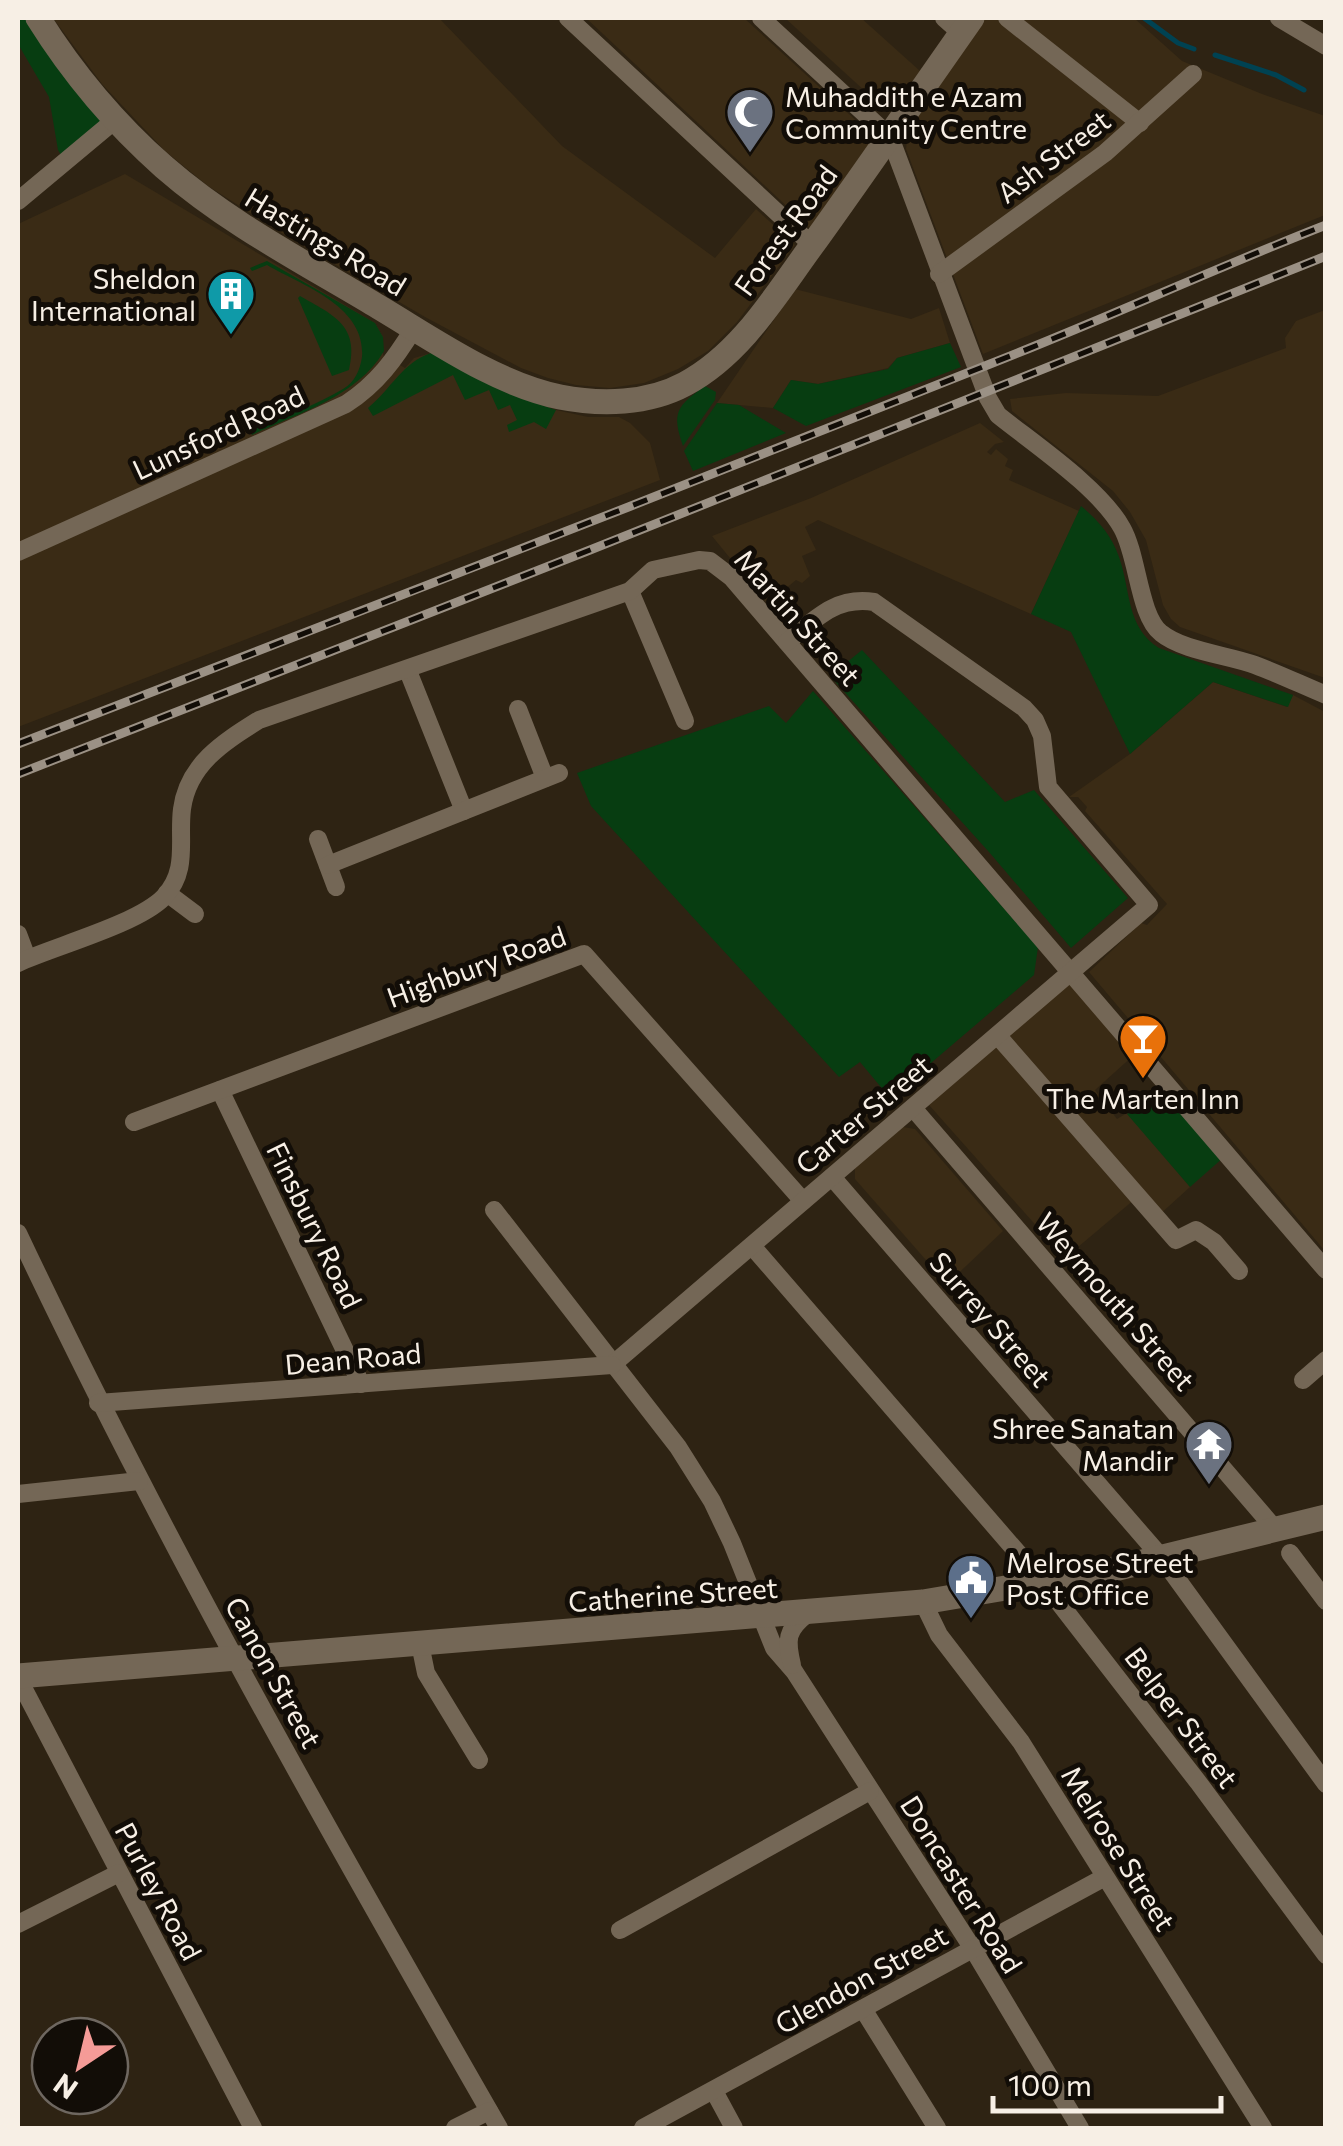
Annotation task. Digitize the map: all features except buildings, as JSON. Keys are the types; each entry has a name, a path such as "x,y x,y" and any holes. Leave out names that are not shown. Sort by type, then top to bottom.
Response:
{"street":[{"name":"Hastings Road","path":"38,18 78,78 115,120 219,212 482,366 557,396 590,402 652,398"},
{"path":"568,18 812,245"},
{"path":"761,18 890,137 940,274 998,415 1095,495 1121,525 1135,557 1145,608 1162,635 1254,664 1326,695"},
{"path":"1007,18 1140,123"},
{"path":"1278,18 1326,46"},
{"name":"Forest Road","path":"652,398 690,382 738,342 890,137 959,23"},
{"name":"Ash Street","path":"940,274 1065,183 1193,74"},
{"path":"18,201 115,120"},
{"name":"Lunsford Road","path":"18,552 346,404 368,390 414,328"},
{"name":"Martin Street","path":"167,893 182,854 182,806 193,777 216,747 259,720 408,671 630,590 652,570 710,561 731,577 1326,1270"},
{"path":"630,590 685,721"},
{"name":"Carter Street","path":"612,1365 1149,905 1048,787 1042,736 1035,720 1011,697 874,602 859,600 829,608 787,642"},
{"path":"408,671 464,811"},
{"path":"328,865 552,776 518,709"},
{"path":"318,839 336,886"},
{"path":"18,934 22,960 130,918 152,907 167,893 195,914"},
{"name":"Highbury Road","path":"134,1122 584,954 803,1200"},
{"path":"998,1036 1176,1240 1196,1230 1214,1242 1239,1271"},
{"name":"Finsbury Road","path":"220,1090 360,1384"},
{"name":"Weymouth Street","path":"913,1108 1283,1542 1326,1601"},
{"name":"Surrey Street","path":"832,1177 1162,1558 1326,1784"},
{"name":"Doncaster Road","path":"494,1210 678,1447 712,1502 774,1648 794,1671 973,1949 1080,2128"},
{"name":"Canon Street","path":"18,1233 98,1403 232,1656 499,2128"},
{"name":"Belper Street","path":"752,1246 1043,1582 1326,1955"},
{"path":"1304,1380 1326,1360"},
{"name":"Dean Road","path":"98,1403 612,1365"},
{"path":"18,1494 139,1481"},
{"name":"Catherine Street","path":"18,1677 232,1656 763,1618 923,1602 1162,1558 1283,1542 1326,1516"},
{"name":"Melrose Street","path":"923,1602 939,1635 1022,1742 1262,2128"},
{"path":"794,1671 787,1638 792,1626 807,1614"},
{"path":"420,1644 426,1672 480,1760"},
{"name":"Purley Road","path":"18,1677 253,2128"},
{"path":"620,1930 870,1791"},
{"path":"18,1924 119,1872"},
{"name":"Glendon Street","path":"643,2128 1105,1878"},
{"path":"863,2009 937,2128"},
{"path":"714,2091 734,2128"},
{"path":"455,2128 489,2111"}],"shaded area":[{"path":"53,18 439,18 562,146 715,258 756,209 795,245 737,322 708,351 678,369 644,383 610,388 548,378 521,368 425,317 208,186 165,151 102,84"},
{"path":"586,18 744,18 874,137 810,228"},
{"path":"785,18 861,18 920,71 889,113"},
{"path":"984,18 1134,18 1182,61 1325,116 1325,215 983,354 906,149 908,131"},
{"path":"125,174 375,323 383,337 383,355 405,368 414,358 431,353 507,393 556,410 588,417 619,417 630,423 650,443 660,480 18,727 18,224"},
{"path":"795,289 911,319 939,308 950,343 897,358 888,368 818,384 791,380 773,408 717,403"},
{"path":"1326,310 1325,678 1180,627 1163,605 1146,540 1130,512 1113,491 1012,411 1010,399 1066,393 1158,396 1286,348 1285,338 1296,321"},
{"path":"980,423 1004,442 987,452 991,455 996,449 1008,459 1005,466 1013,470 1009,480 1079,511 1031,614 818,520 805,527 816,550 802,556 810,576 802,583 796,580 784,590 781,587 765,601 712,536 811,498"},
{"path":"1213,682 1287,707 1293,695 1325,712 1325,1251 1089,972 1167,904 1085,811 1087,807 1078,797 1069,797 1130,754"},
{"path":"1067,979 1135,1054 1095,1090 1117,1119 1127,1113 1190,1187 1158,1216 1004,1037"},
{"path":"999,1042 1135,1199 1065,1258 929,1105"},
{"path":"903,1127 915,1129 1003,1231 947,1284 855,1179 855,1167"}],"green space":[{"path":"18,18 42,18 115,120 66,163 58,150 49,97 18,44"},
{"path":"267,261 375,323 383,337 384,351 372,367 342,392 252,435 250,431 347,386 362,357 361,339 343,311 267,265 252,271 250,268"},
{"path":"300,296 333,316 347,332 351,342 349,370 332,376"},
{"path":"950,343 961,367 806,426 773,408 791,380 818,384 888,369 897,358"},
{"path":"431,353 507,393 556,410 546,429 534,422 509,432 507,425 517,420 510,405 498,410 489,390 465,400 453,375 373,416 368,408 405,369"},
{"path":"705,386 716,392 715,400 683,446 677,425 679,411"},
{"path":"717,403 739,405 786,433 693,471 684,451"},
{"path":"1081,506 1112,542 1135,619 1148,639 1159,648 1293,695 1288,707 1213,682 1130,754 1071,632 1031,614"},
{"path":"862,650 1005,802 1034,790 1128,898 1071,948 830,676"},
{"path":"813,691 1038,947 1034,975 890,1098 860,1062 839,1077 591,806 577,773 769,706 786,723"},
{"path":"1169,1091 1224,1157 1190,1187 1127,1114"}],"waterway":[{"path":"1144,18 1178,43 1194,49"},
{"path":"1215,55 1276,75 1304,90"}],"railway":[{"path":"18,744 869,412 1326,225"},
{"path":"18,774 1326,256"}],"place":[{"name":"Muhaddith e Azam Community Centre","path":"750,154"},
{"name":"Sheldon International","path":"231,336"},
{"name":"The Marten Inn","path":"1143,1080"},
{"name":"Shree Sanatan Mandir","path":"1209,1486"},
{"name":"Melrose Street Post Office","path":"971,1620"}]}
